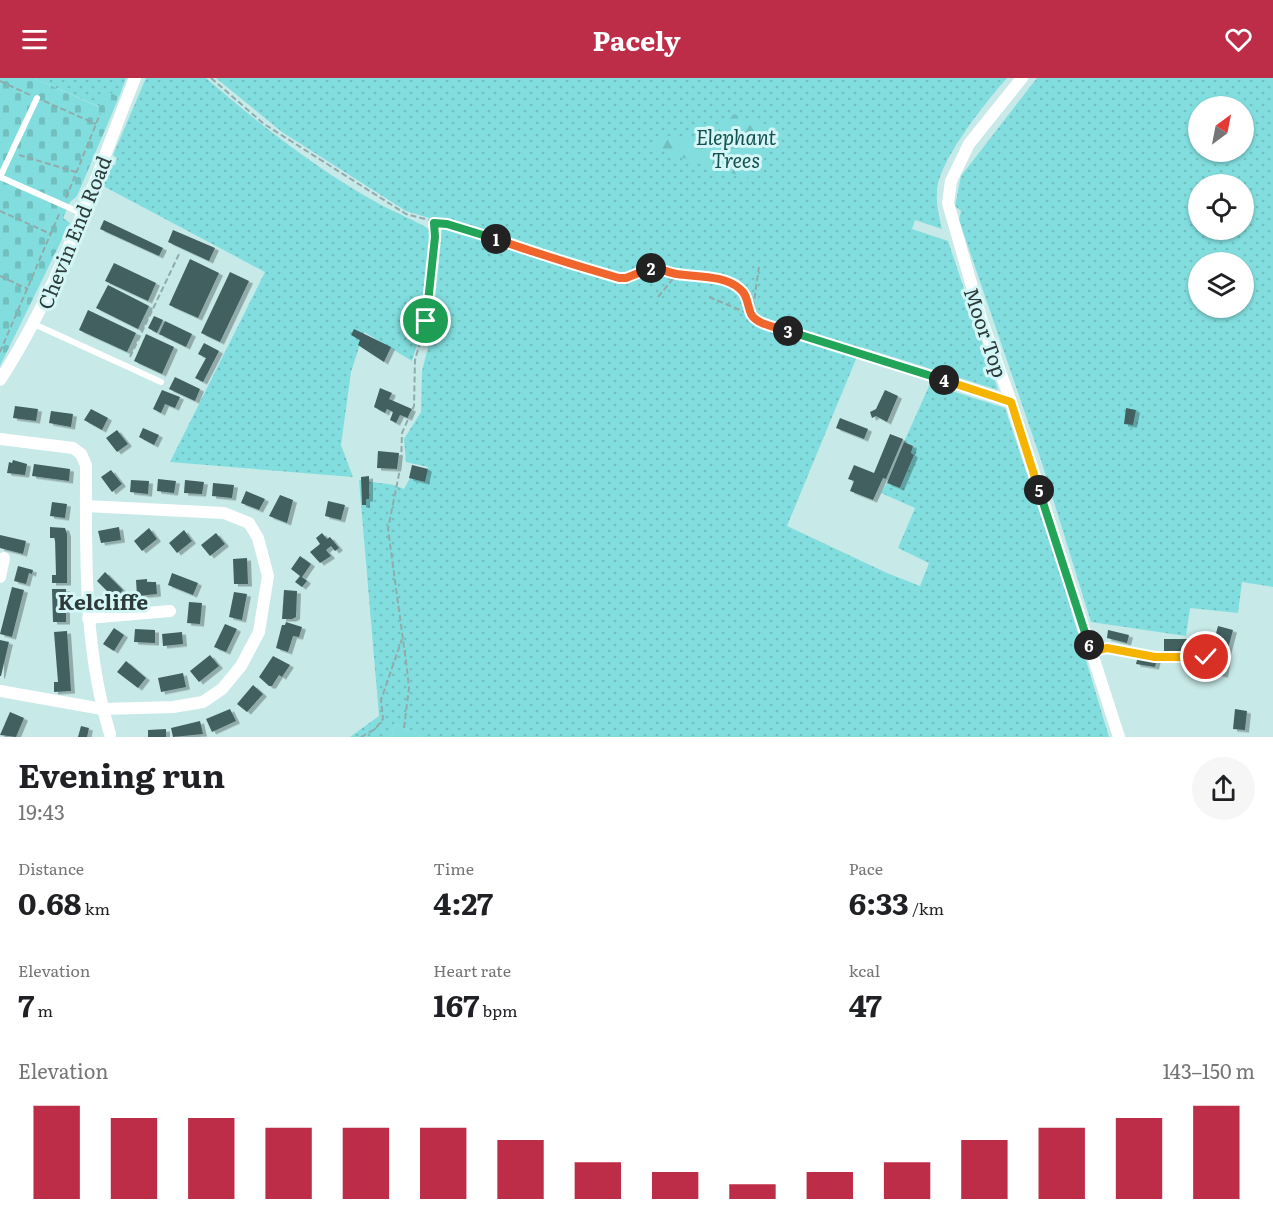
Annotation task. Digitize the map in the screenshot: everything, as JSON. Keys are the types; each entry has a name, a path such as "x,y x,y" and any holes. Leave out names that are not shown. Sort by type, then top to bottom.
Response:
{"street":[{"name":"Chevin End Road","path":"0,380 34,324 135,78"},
{"name":"Moor Top","path":"1022,78 969,144 951,181 948,203 981,318 1011,402 1119,737"},
{"path":"0,439 72,448 81,454 86,465 88,618 102,708 110,734"},
{"path":"0,691 102,708 173,707 203,702 222,689 241,666 259,632 268,576 258,538 249,523 224,513 86,506"},
{"path":"0,577 4,558"},
{"path":"88,618 170,611"}],"lane":[{"path":"37,98 0,177 81,213"},
{"path":"34,324 162,382"},
{"path":"1091,652 1107,648 1155,657 1206,657"}],"path":[{"path":"211,78 264,124 360,187 406,214 511,242 538,256 619,278 626,278 651,268 707,278 738,287 744,293 752,315"},
{"path":"0,81 96,124"},
{"path":"0,352 100,114"},
{"path":"11,152 76,172"},
{"path":"0,211 51,234"},
{"path":"404,728 409,688 388,530 402,458 402,433 414,406 415,360 426,321 434,223"},
{"path":"126,366 180,252"},
{"path":"752,315 759,267"},
{"path":"658,297 676,274"},
{"path":"0,276 28,289"},
{"path":"709,297 752,315 764,324 1011,402"},
{"path":"361,737 375,729 384,719 381,700 403,636"}],"green space":[{"path":"0,78 34,78 99,107 104,90 119,97 77,196 70,202 63,218 70,223 0,366"},
{"path":"34,78 126,78 119,97 104,91 100,107"},
{"path":"146,78 206,78 268,130 312,162 381,205 430,230 424,322 412,361 364,332 351,372 341,445 353,477 170,462 265,272 105,187 101,182 109,164 115,165 117,158 113,155"},
{"path":"216,78 1007,78 965,132 945,164 937,192 937,206 942,229 915,220 912,229 948,241 998,390 861,347 787,526 920,586 929,563 898,548 915,508 881,493 887,483 900,488 914,455 911,453 913,446 904,442 930,384 1005,408 1062,580 1109,737 423,737 396,724 391,737 350,737 379,716 359,480 394,485 404,489 410,478 425,482 428,467 406,462 404,439 421,412 422,371 432,332 442,229 429,218 406,211 282,132"},
{"path":"1037,78 1273,78 1273,587 1242,582 1238,613 1190,608 1186,636 1091,622 1041,460 959,220 961,211 955,206 961,176"},
{"name":"Elephant Trees","path":"734,114 776,128 747,178 652,148 664,136 710,139"},
{"path":"396,724 423,737 391,737"}],"building":[{"path":"104,220 163,248 159,256 100,229"},
{"path":"173,230 215,248 209,261 168,242"},
{"path":"190,259 219,273 198,318 169,305"},
{"path":"114,263 156,283 148,301 105,281"},
{"path":"230,272 249,281 220,342 201,333"},
{"path":"108,285 149,306 138,329 96,308"},
{"path":"88,310 136,333 127,352 79,330"},
{"path":"154,316 163,320 157,333 148,328"},
{"path":"165,321 192,334 186,347 159,334"},
{"path":"354,329 391,347 384,362 358,345 360,340 351,335"},
{"path":"146,334 174,347 162,374 134,361"},
{"path":"204,343 219,351 203,382 195,378 206,358 198,354"},
{"path":"175,377 200,389 195,401 169,389"},
{"path":"380,388 392,393 389,399 412,409 408,418 400,415 396,423 390,420 393,412 387,409 385,413 374,407"},
{"path":"162,390 180,397 175,408 165,404 161,413 153,409"},
{"path":"885,390 898,396 887,422 876,416 872,418 870,412 876,409"},
{"path":"15,406 38,409 36,421 13,418"},
{"path":"1126,408 1136,410 1133,425 1124,424"},
{"path":"91,409 108,418 102,430 84,420"},
{"path":"51,411 73,414 71,427 49,423"},
{"path":"840,418 868,429 864,439 836,428"},
{"path":"143,428 159,435 154,445 139,437"},
{"path":"117,430 128,444 117,452 106,438"},
{"path":"890,434 903,439 886,479 883,478 873,500 850,491 854,481 848,479 854,465 874,473"},
{"path":"904,442 913,446 911,453 914,455 900,488 887,483"},
{"path":"378,451 399,453 397,469 377,468"},
{"path":"13,460 27,464 25,475 7,473 9,462 12,463"},
{"path":"34,464 70,469 69,481 32,476"},
{"path":"412,465 428,469 425,482 409,478"},
{"path":"111,470 122,484 112,492 101,477"},
{"path":"369,476 369,499 366,499 366,505 362,505 361,477"},
{"path":"158,479 176,481 174,493 157,491"},
{"path":"131,480 149,481 148,494 130,492"},
{"path":"185,480 204,482 202,494 184,493"},
{"path":"213,483 234,485 232,498 212,496"},
{"path":"246,491 265,499 259,510 241,503"},
{"path":"280,495 293,500 287,523 269,516"},
{"path":"328,501 345,505 341,520 325,516"},
{"path":"52,502 67,504 65,518 50,516"},
{"path":"50,527 65,528 67,534 67,583 52,583 52,575 56,575 55,538 50,538"},
{"path":"119,527 121,540 101,543 98,531"},
{"path":"149,528 157,539 142,551 134,541"},
{"path":"184,530 192,541 177,553 169,543"},
{"path":"216,533 225,544 210,556 201,545"},
{"path":"322,533 327,539 330,537 339,548 335,551 331,546 326,550 331,556 320,563 310,552 320,544 316,538"},
{"path":"0,535 26,541 23,554 0,548"},
{"path":"300,556 311,564 302,577 307,581 302,587 295,582 300,576 291,569"},
{"path":"247,558 248,584 234,584 233,559"},
{"path":"18,566 33,570 32,574 29,573 26,584 14,581"},
{"path":"105,572 123,590 115,599 97,581"},
{"path":"172,573 198,583 193,595 168,585"},
{"path":"147,579 147,582 156,582 157,594 137,596 136,580"},
{"path":"12,587 24,590 12,637 0,634"},
{"path":"52,589 66,589 66,622 53,622"},
{"path":"284,590 297,591 296,617 292,619 282,619"},
{"path":"234,592 247,594 242,620 229,617"},
{"path":"189,602 202,603 200,624 187,623"},
{"path":"286,622 302,627 299,637 293,636 288,652 276,648 282,625"},
{"path":"225,624 237,629 226,652 214,647"},
{"path":"1218,626 1233,630 1226,656 1211,652"},
{"path":"114,628 124,635 114,651 103,644"},
{"path":"135,629 155,630 155,643 134,642"},
{"path":"1108,630 1129,635 1127,643 1107,638"},
{"path":"67,631 71,691 54,692 54,682 58,682 54,632"},
{"path":"182,632 183,644 163,646 162,634"},
{"path":"1164,639 1195,639 1195,652 1164,651"},
{"path":"0,640 9,642 1,676 0,676"},
{"path":"1211,654 1227,658 1224,675 1196,670 1198,661 1209,663"},
{"path":"210,655 219,666 199,682 190,671"},
{"path":"273,656 290,665 282,677 279,675 272,686 269,686 259,677"},
{"path":"1138,656 1157,659 1155,667 1136,664"},
{"path":"126,661 146,678 138,688 117,672"},
{"path":"183,673 186,687 161,692 158,678"},
{"path":"253,685 263,694 247,712 237,704"},
{"path":"230,709 236,721 212,732 206,719"},
{"path":"1235,709 1247,711 1245,730 1233,729"},
{"path":"10,712 24,718 16,737 0,735"},
{"path":"200,721 203,734 173,737 171,728"},
{"path":"81,726 89,728 87,737 78,737"},
{"path":"166,729 166,737 148,737 148,730"}],"district":[{"name":"Kelcliffe","path":"103,600"}],"route":[{"path":"426,321 435,237 434,223 447,224 502,242 511,242 538,256 619,278 626,278 651,268 660,268 676,274 729,283 744,293 752,315 764,324 910,368 1011,402 1091,652 1107,648 1155,657 1206,657"}]}
